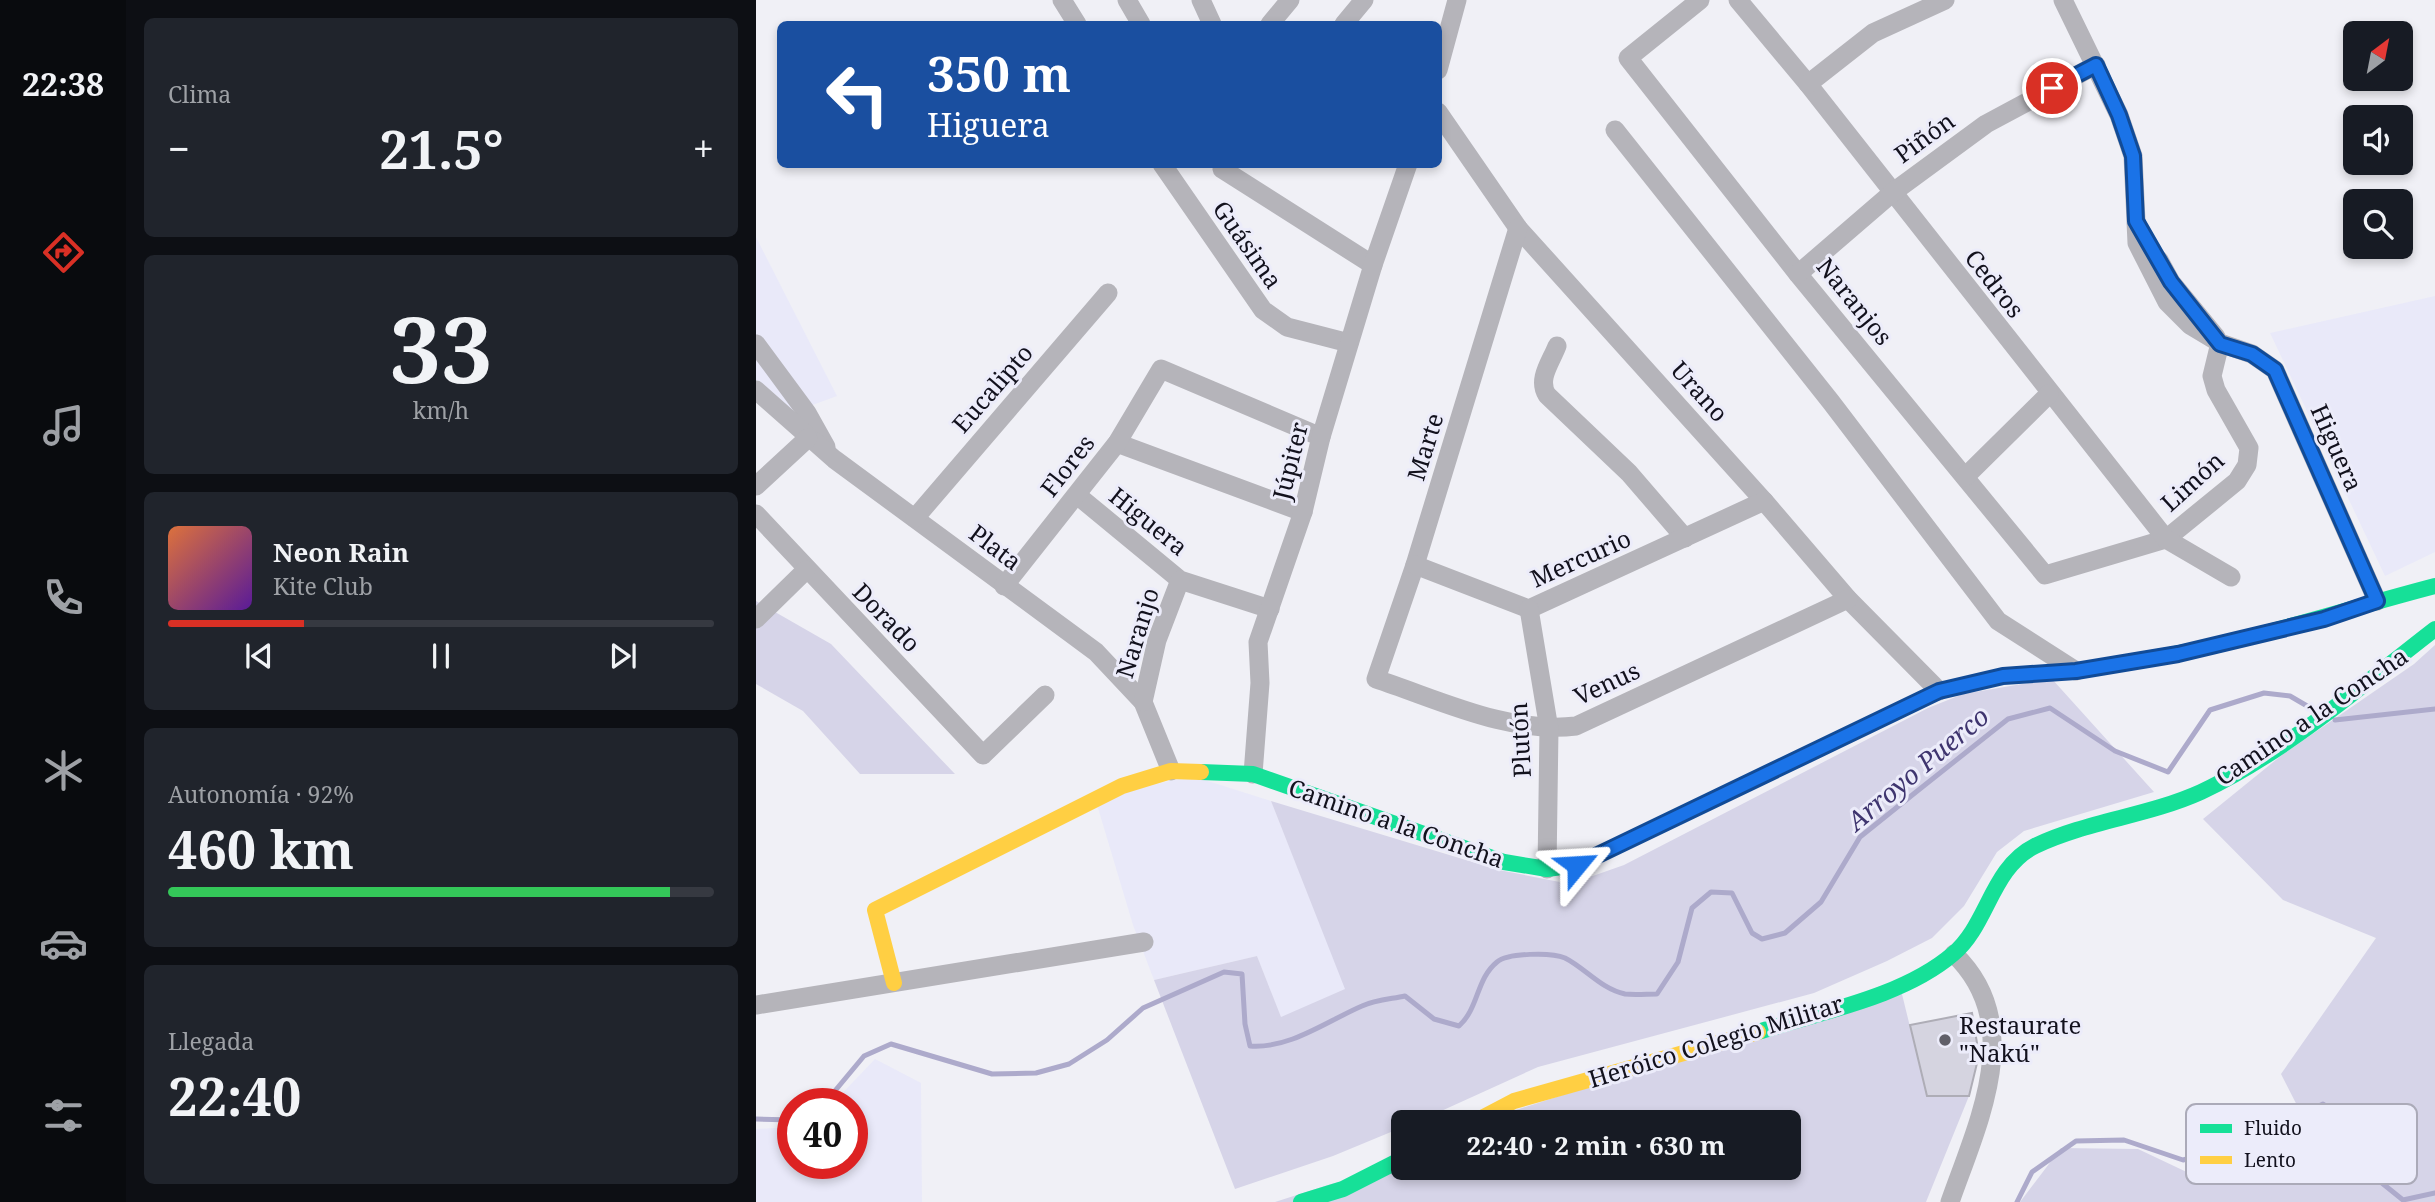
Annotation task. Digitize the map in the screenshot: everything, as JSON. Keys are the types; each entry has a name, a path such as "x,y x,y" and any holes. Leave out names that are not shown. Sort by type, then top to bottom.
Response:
{"street":[{"path":"1062,0 1075,21"},
{"path":"1127,0 1139,21"},
{"path":"1201,0 1211,21"},
{"path":"1272,21 1290,0"},
{"path":"1346,21 1364,0"},
{"path":"1442,55 1457,0"},
{"name":"Naranjos","path":"1700,0 1628,58 1798,274 2045,575"},
{"name":"Cedros","path":"1738,0 1808,84 2049,394 2166,539 2231,576"},
{"path":"1808,84 1873,33 1945,0"},
{"name":"Higuera","path":"2063,0 2119,115 2133,156 2137,243 2166,302 2190,325 2220,344 2252,354 2275,370 2377,601"},
{"name":"Piñón","path":"1798,274 1892,193 1986,124 2096,65"},
{"name":"Urano","path":"1442,118 1518,228 1764,501 1848,599 1939,691"},
{"path":"1615,130 1831,402 1998,621 2076,671"},
{"name":"Guásima","path":"1165,168 1263,310 1287,327 1349,343"},
{"path":"1226,168 1373,265"},
{"name":"Júpiter","path":"1253,774 1260,683 1258,642 1303,512 1321,437 1349,343 1407,168"},
{"name":"Marte","path":"1376,679 1415,565 1518,228"},
{"name":"Eucalipto","path":"915,518 1108,293"},
{"path":"756,344 807,413 834,460"},
{"name":"Limón","path":"2045,575 2166,539 2237,481 2247,465 2249,448 2216,390 2212,376 2220,344"},
{"path":"1557,346 1543,378 1542,387 1547,395 1629,473 1685,538"},
{"name":"Flores","path":"1004,586 1118,443 1161,369 1321,437"},
{"name":"Plata","path":"756,390 834,460 1096,652 1143,702 1171,771"},
{"path":"1965,477 2049,394"},
{"path":"756,486 808,438"},
{"path":"1118,443 1303,512"},
{"name":"Higuera","path":"1077,495 1180,580 1270,609"},
{"name":"Mercurio","path":"1415,565 1529,609 1764,501"},
{"name":"Dorado","path":"756,514 983,755 1045,695"},
{"path":"756,619 806,570"},
{"name":"Naranjo","path":"1143,702 1157,640 1180,580"},
{"name":"Camino a la Concha","path":"894,983 875,910 1122,786 1171,771 1253,774 1504,862 1547,869 1577,865 1939,691 2003,676 2076,671 2234,642 2435,586"},
{"name":"Venus","path":"1376,679 1522,727 1549,729 1576,726 1848,599"},
{"name":"Plutón","path":"1529,609 1549,729 1547,869"},
{"name":"Camino a la Concha","path":"1954,954 1972,932 1993,890 2012,863 2033,847 2070,833 2184,799 2281,744 2349,696 2435,629"},
{"path":"756,1005 1144,942"},
{"path":"1950,1202 1986,1099 1993,1062 1990,1018 1970,970 1954,954"},
{"name":"Heróico Colegio Militar","path":"1497,1110 1514,1101 1692,1053 1906,985 1954,954"},
{"path":"1301,1202 1343,1189 1391,1165"}],"shaded area":[{"path":"756,237 837,396 788,414 756,380"},
{"path":"2435,296 2435,552 2385,576 2270,333"},
{"path":"756,601 831,644 955,774 860,774 803,711 756,684"},
{"path":"2435,645 2435,1202 2020,1202 2061,1148 2138,1149 2186,1172 2186,1184 2417,1184 2417,1104 2296,1104 2281,1074 2376,938 2283,900 2203,819 2282,755 2414,664"},
{"path":"2052,679 2154,792 2024,831 1997,852 1964,906 1932,938 1814,993 1538,1067 1443,1110 1391,1110 1391,1132 1333,1156 1235,1189 1154,980 1257,956 1281,1017 1345,989 1271,801 1499,870 1570,884 1624,865 1928,708 1963,694"},
{"path":"1192,776 1271,801 1346,989 1281,1018 1257,956 1154,980 1133,925 1095,798"},
{"path":"1900,986 1927,1096 1969,1096 1926,1202 1275,1202 1331,1184 1391,1170 1391,1180 1801,1180 1801,1110 1516,1110"},
{"path":"875,1059 921,1083 922,1202 756,1202 756,1129 777,1128 777,1179 868,1179 868,1088 847,1088"}],"building":[{"name":"Restaurate \"Nakú\"","path":"1972,1013 1979,1055 1969,1096 1927,1096 1910,1025"}],"waterway":[{"name":"Arroyo Puerco","path":"837,1088 864,1056 891,1044 992,1074 1036,1073 1069,1064 1107,1040 1143,1008 1224,972 1242,974 1245,1024 1250,1046 1265,1046 1294,1039 1367,1004 1405,996 1434,1019 1459,1026 1466,1019 1490,969 1503,959 1520,955 1559,956 1616,991 1625,994 1657,994 1678,962 1692,908 1711,892 1732,893 1752,933 1762,939 1785,933 1821,902 1860,837 2008,719 2050,708 2115,751 2168,772 2210,710 2264,693 2290,696 2314,710"},
{"name":"Arroyo Puerco","path":"2335,720 2435,709"},
{"path":"756,1119 777,1120"},
{"path":"2017,1202 2032,1172 2076,1141 2124,1140 2186,1159"},
{"path":"2383,1184 2403,1200 2435,1193"}],"traffic: fast":[{"path":"2146,659 2256,635 2435,586"},
{"path":"1758,1032 1860,1002 1910,982 1933,969 1965,942 1999,882 2020,856 2055,837 2181,800 2232,776 2293,738 2435,629"},
{"path":"1201,772 1253,774 1504,862 1547,869 1577,865 1827,745"},
{"path":"1301,1202 1343,1189 1391,1165"}],"traffic: slow":[{"path":"1827,745 1939,691 2003,676 2076,671 2146,659"},
{"path":"894,983 875,910 1122,786 1171,771 1201,772"},
{"path":"1497,1110 1514,1101 1758,1032"}],"place":[{"name":"Restaurate \"Nakú\"","path":"1945,1040"}],"route":[{"path":"1577,865 1939,691 2003,676 2076,671 2178,654 2324,619 2377,601 2275,370 2252,354 2220,344 2208,324 2171,282 2136,221 2133,156 2119,115 2096,65 2052,88"}]}
